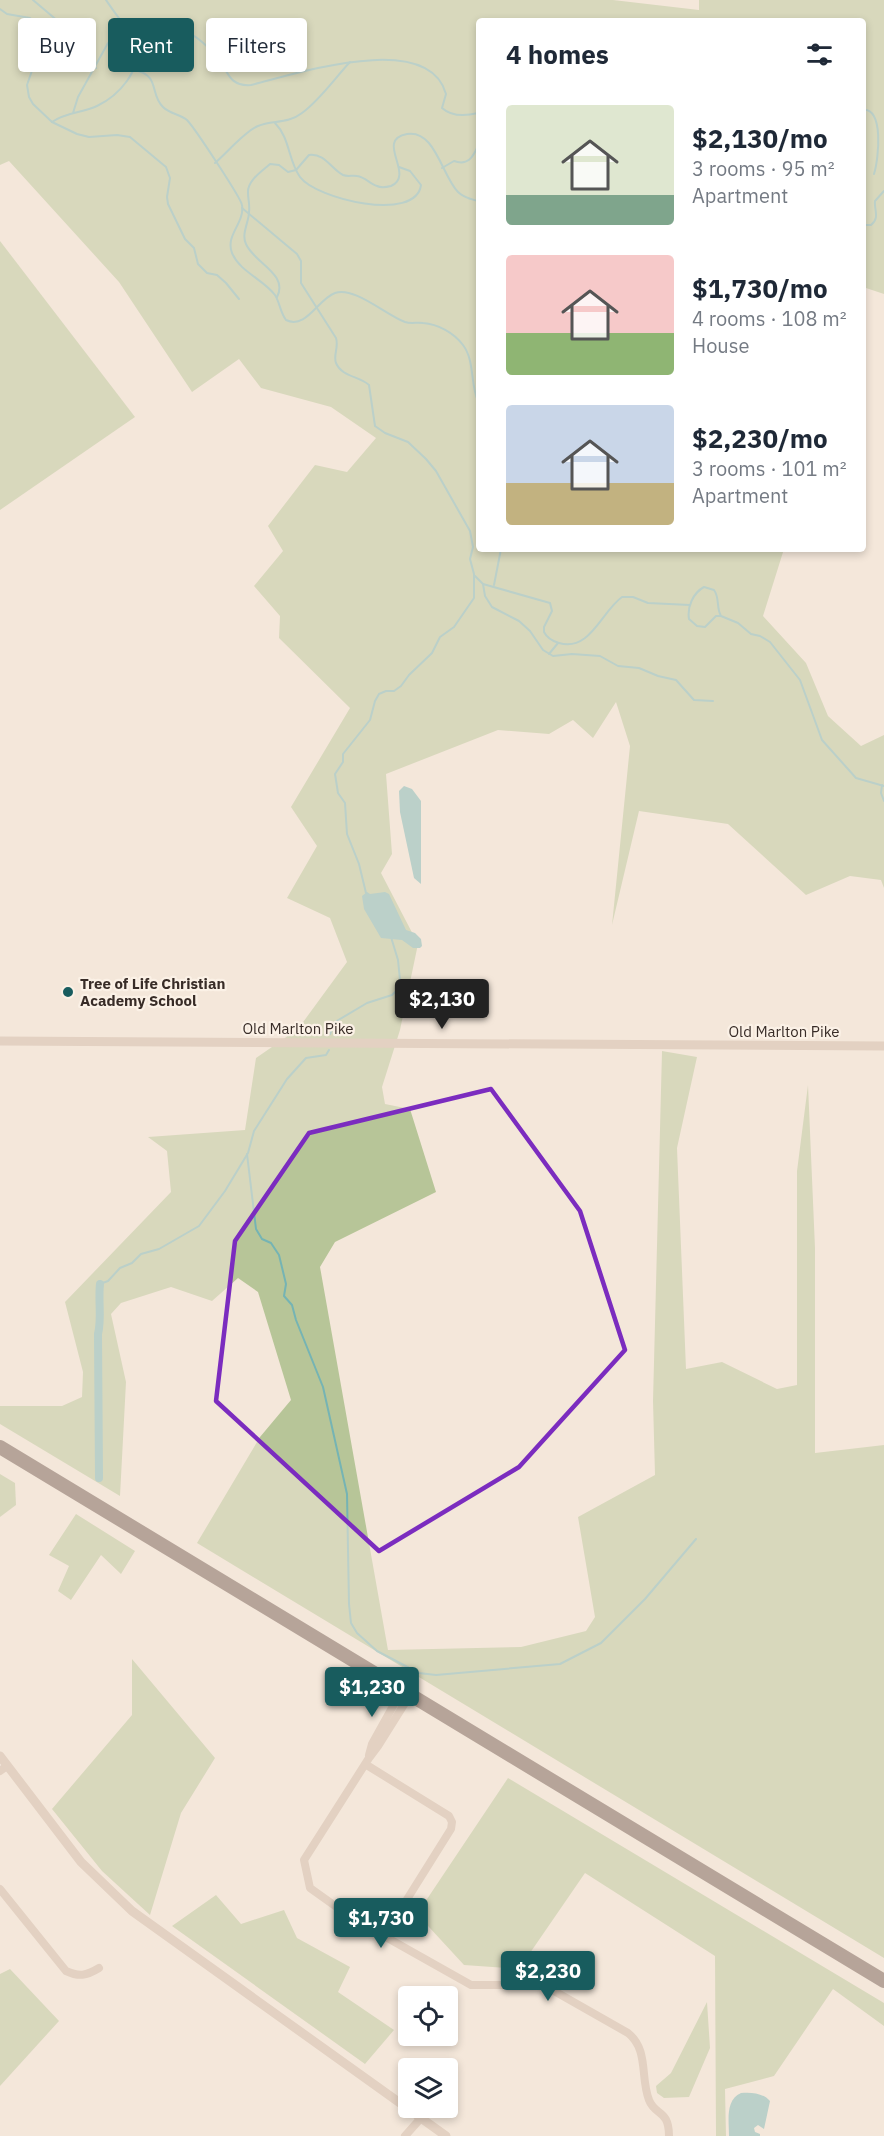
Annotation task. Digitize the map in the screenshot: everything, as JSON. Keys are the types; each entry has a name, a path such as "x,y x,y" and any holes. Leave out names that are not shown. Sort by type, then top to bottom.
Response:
{"highway":[{"path":"0,1447 884,1981"}],"street":[{"name":"Old Marlton Pike","path":"0,1041 884,1046"},
{"path":"406,1693 378,1746 304,1860 310,1888 345,1913 471,1985 514,1985 533,1979 628,2033 637,2040 642,2052 650,2102 669,2124 669,2136"},
{"path":"0,1756 4,1768 66,1843 114,1896 168,1939 398,2102"},
{"path":"367,1761 449,1816 452,1822 451,1829 384,1936"},
{"path":"0,1889 66,1971 76,1976 88,1975 99,1968"},
{"path":"405,2136 420,2118 446,2136"}],"highlighted area":[{"path":"491,1089 580,1211 625,1350 519,1467 379,1551 216,1401 235,1241 309,1133"}],"green space":[{"path":"0,0 613,0 699,10 699,0 884,0 884,294 866,288 866,18 476,18 476,552 783,552 763,616 806,663 828,716 861,746 884,735 884,888 881,880 850,876 806,895 728,824 639,811 612,925 630,746 616,702 593,738 573,720 549,734 498,730 386,774 392,854 381,873 418,944 400,1030 382,1087 385,1104 410,1109 436,1192 335,1242 320,1267 388,1650 521,1647 586,1631 595,1617 578,1517 655,1475 653,1401 662,1051 697,1057 677,1148 686,1369 722,1362 777,1389 797,1385 797,1171 808,1085 815,1248 815,1453 884,1445 884,1958 197,1543 260,1437 291,1400 258,1292 238,1278 212,1301 171,1287 121,1303 111,1314 126,1382 120,1496 0,1424 0,1406 62,1406 82,1397 83,1372 65,1302 171,1192 167,1151 148,1137 245,1130 256,1058 298,1029 347,962 330,918 287,898 317,846 291,807 350,708 279,638 280,616 254,586 283,551 268,526 315,465 347,472 376,438 331,407 261,388 239,359 192,392 119,282 9,161 0,165"},
{"path":"0,241 135,417 0,510"},
{"path":"0,1474 15,1483 16,1505 0,1517"},
{"path":"76,1514 135,1551 121,1574 101,1555 71,1600 58,1591 69,1566 49,1555"},
{"path":"132,1659 215,1758 181,1813 150,1915 102,1871 52,1809 132,1715"},
{"path":"508,1778 884,2003 884,2026 833,1989 774,2076 725,2089 726,2136 716,2136 715,1956 585,1873 519,1969 464,1965 417,1914"},
{"path":"216,1895 241,1924 284,1910 297,1938 350,1967 338,1992 394,2030 365,2064 172,1926"},
{"path":"10,1969 59,2021 0,2086 0,1974"},
{"path":"707,2002 710,2048 689,2097 664,2098 657,2093 656,2086 671,2073"}],"water":[{"path":"404,786 412,789 421,801 421,884 414,878 400,812 399,791"},
{"path":"367,892 389,894 406,930 415,933 421,939 420,948 413,948 402,940 381,938 364,909 362,896"},
{"path":"741,2093 757,2094 770,2101 764,2129 758,2125 754,2128 760,2136 729,2136 730,2106 736,2096"}],"waterway":[{"path":"33,0 54,18"},
{"path":"106,0 121,21 136,34 146,36 171,29 192,35 215,54 232,79 243,85 326,66 358,61 387,60 414,64 434,75 446,94 442,108 446,111 459,115 476,113"},
{"path":"0,9 7,14 30,18 46,37 45,46 35,62 27,85 33,104 52,122 77,134 89,137 117,135 130,137 166,167 170,178 168,204 185,239 194,248 198,264 207,273 217,275 239,299"},
{"path":"52,122 63,116 97,106 113,96 132,73 136,55 134,46 116,38 108,43 78,97 73,113"},
{"path":"215,163 241,138 258,126 291,119 309,108 350,62"},
{"path":"142,72 151,80 156,96 163,107 187,120 234,190 242,205 242,211 231,240 232,253 240,265 275,295 286,320 300,321 329,296 343,292 360,297 405,322 440,327 455,337 467,351 476,394"},
{"path":"866,111 874,116 877,124 878,146 874,174"},
{"path":"275,123 284,135 293,164 300,177 325,193 365,204 402,203 415,196 421,185 410,171 399,167"},
{"path":"296,170 309,155 315,155 324,159 343,175 360,177 379,187 391,186 398,181 399,174 394,143 398,138 407,134 417,134 431,146 458,192 476,200"},
{"path":"442,168 454,161 466,161 472,157 476,150"},
{"path":"277,297 279,289 275,275 250,251 246,244 245,232 249,216 248,189 256,177 270,164 279,165 288,172 296,170"},
{"path":"866,225 874,222 875,201 884,191"},
{"path":"242,208 297,254 301,261 301,283 336,338 335,360 339,368 369,385 375,426 385,433 408,442 436,471 470,531 473,547 470,559 474,574 474,598 454,627 440,637 432,653 401,686 394,691 379,694 370,720 343,754 343,762 335,774 338,793 345,803 347,834 359,864 366,893"},
{"path":"494,585 500,552"},
{"path":"475,576 483,584 550,603 552,611 544,632 550,639 559,643 579,642 594,629 622,597 633,597 648,603 690,605"},
{"path":"483,584 485,596 492,607 519,621 530,631 543,650 553,656 572,654 600,656 618,666 639,668 676,680 694,700 713,701"},
{"path":"721,616 714,590 704,587 692,601 689,619 697,626 705,627 716,616 721,616 738,623 751,634 770,642 800,680 822,740 856,778 884,786"},
{"path":"549,654 558,643"},
{"path":"882,785 881,793 884,801"},
{"path":"330,1034 335,1022 367,1003 392,995 398,989 400,980 398,960 391,937"},
{"path":"100,1284 108,1281 120,1268 132,1263 141,1254 159,1249 199,1226 225,1191 248,1153 254,1131 287,1079 306,1058 326,1055 329,1050"},
{"path":"247,1154 256,1229 262,1239 271,1243 279,1255 286,1284 284,1296 292,1305 323,1387 347,1494 351,1623 357,1633 377,1651 419,1673 436,1675 560,1664 601,1643 645,1599 696,1539"},
{"path":"99,1478 100,1284"}],"place":[{"name":"Tree of Life Christian Academy School","path":"68,992"}]}
